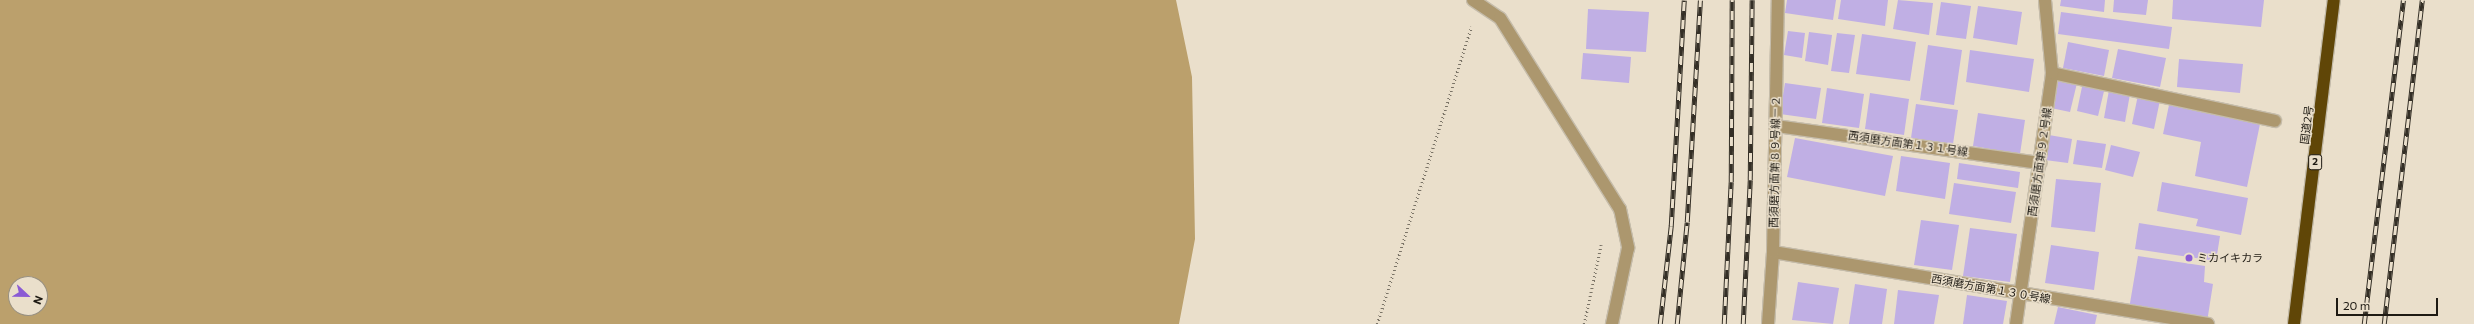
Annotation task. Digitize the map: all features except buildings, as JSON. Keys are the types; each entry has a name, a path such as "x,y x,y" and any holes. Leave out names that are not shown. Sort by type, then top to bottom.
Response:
{"highway":[{"name":"国道2号","path":"2294,324 2334,0"}],"street":[{"name":"西須磨方面第８９号線－２","path":"1768,324 1773,252 1778,0"},
{"name":"西須磨方面第９２号線","path":"2016,324 2052,73 2046,0"},
{"path":"1476,2 1500,18 1620,209 1628,248 1612,324"},
{"path":"2052,73 2275,121"},
{"name":"西須磨方面第１３１号線","path":"1776,126 2040,163"},
{"name":"西須磨方面第１３０号線","path":"1773,252 2208,324"}],"path":[{"path":"1377,324 1476,2"},
{"path":"1584,324 1602,242"}],"shaded area":[{"path":"0,0 1176,0 1192,77 1195,239 1179,324 0,324"}],"railway":[{"path":"1660,324 1671,226 1684,0"},
{"path":"1677,324 1687,222 1700,0"},
{"path":"1724,324 1731,182 1732,0"},
{"path":"1743,324 1750,180 1752,0"},
{"path":"2364,324 2403,0"},
{"path":"2384,324 2422,0"}],"place":[{"name":"ミカイキカラ","path":"2189,258"}]}
